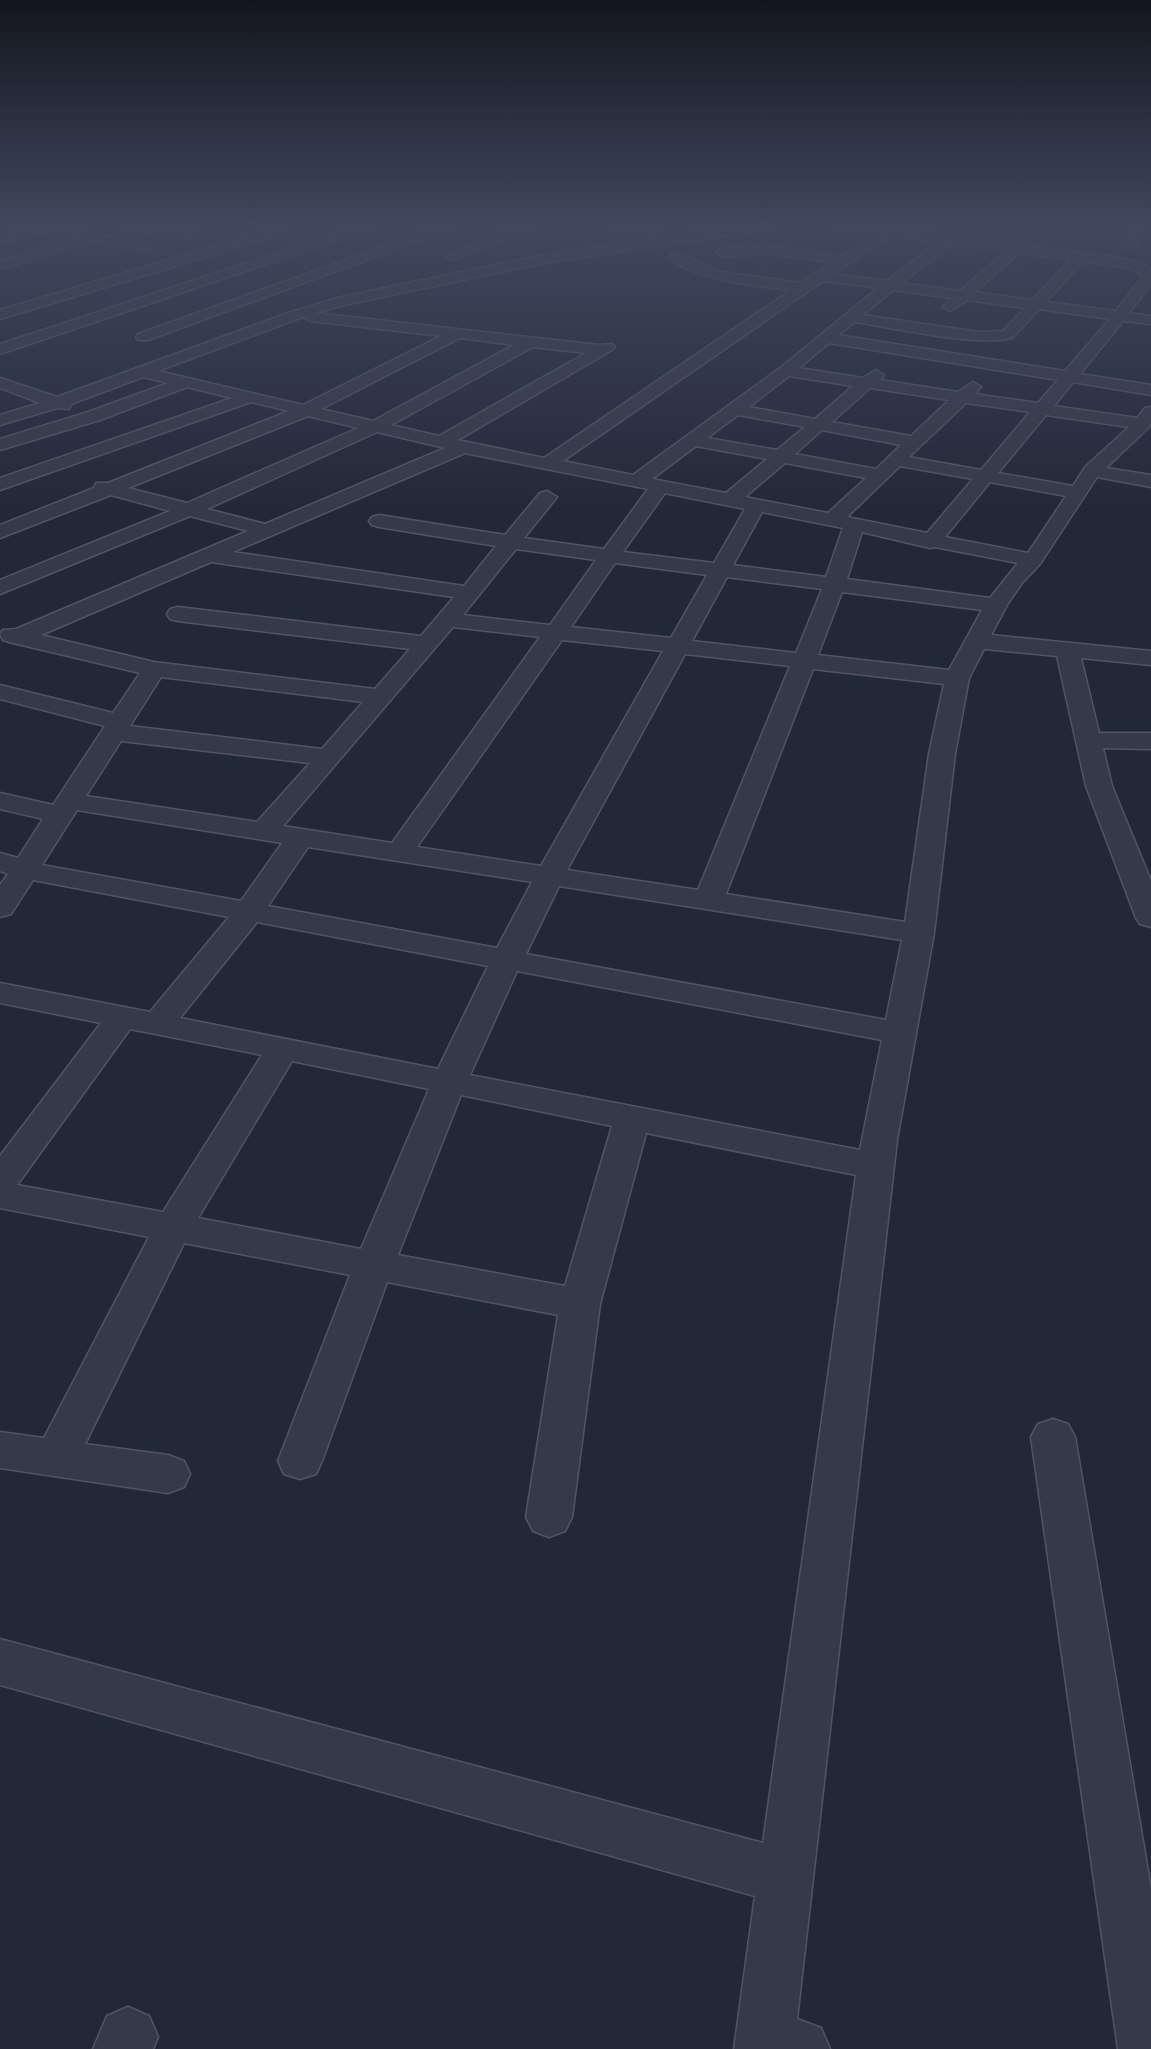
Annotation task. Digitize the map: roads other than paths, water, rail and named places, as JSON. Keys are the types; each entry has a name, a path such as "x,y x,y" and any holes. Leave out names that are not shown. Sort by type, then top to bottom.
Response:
{"street":[{"path":"0,349 8,342 90,321"},
{"path":"182,321 137,336 203,350"},
{"path":"0,420 57,403 281,321"},
{"path":"335,321 602,350"},
{"path":"547,464 753,321"},
{"path":"636,482 785,371 847,321"},
{"path":"877,321 1000,337 1013,331 1022,321 1043,324"},
{"path":"929,328 936,321"},
{"path":"930,542 1116,321"},
{"path":"80,324 111,330"},
{"path":"1086,329 1129,335"},
{"path":"0,532 306,411 458,334"},
{"path":"442,442 602,350 620,337"},
{"path":"826,338 1070,376 1148,409"},
{"path":"0,588 186,510 374,427 530,342"},
{"path":"300,1461 374,1265 449,1082 550,875 676,646 723,569 743,504 782,457 815,424 864,383 910,351"},
{"path":"709,900 835,583 842,524 880,475 999,364"},
{"path":"785,371 1043,410 1148,409"},
{"path":"142,372 463,447 930,542 1033,560"},
{"path":"5,440 94,416 186,382"},
{"path":"0,383 146,434"},
{"path":"0,484 251,397"},
{"path":"734,409 914,442"},
{"path":"776,2048 786,1877 875,1166 920,933 942,754 957,678 996,605 1014,579 1033,560 1084,481 1148,409"},
{"path":"692,440 880,475"},
{"path":"9,635 207,555 463,447"},
{"path":"896,460 986,476 1084,481 1151,480"},
{"path":"41,470 265,530"},
{"path":"399,851 612,556 659,487"},
{"path":"265,830 448,620 547,497"},
{"path":"379,521 510,544 996,605"},
{"path":"207,555 470,593"},
{"path":"178,614 427,644"},
{"path":"448,620 957,678"},
{"path":"9,635 154,669 381,698"},
{"path":"977,641 1151,658"},
{"path":"1067,650 1099,786 1151,918"},
{"path":"0,908 13,866 64,808 154,669"},
{"path":"0,709 11,694 116,727 328,757"},
{"path":"1088,740 1151,741"},
{"path":"0,801 265,830 920,933"},
{"path":"158,1024 249,912 301,836"},
{"path":"13,866 900,1033"},
{"path":"0,993 875,1166"},
{"path":"0,1182 122,1017"},
{"path":"56,1458 173,1227 283,1049"},
{"path":"549,1517 580,1304 632,1118"},
{"path":"0,1195 580,1304"},
{"path":"1053,1437 1148,2049"},
{"path":"0,1450 168,1474"},
{"path":"0,1662 786,1877"}]}
